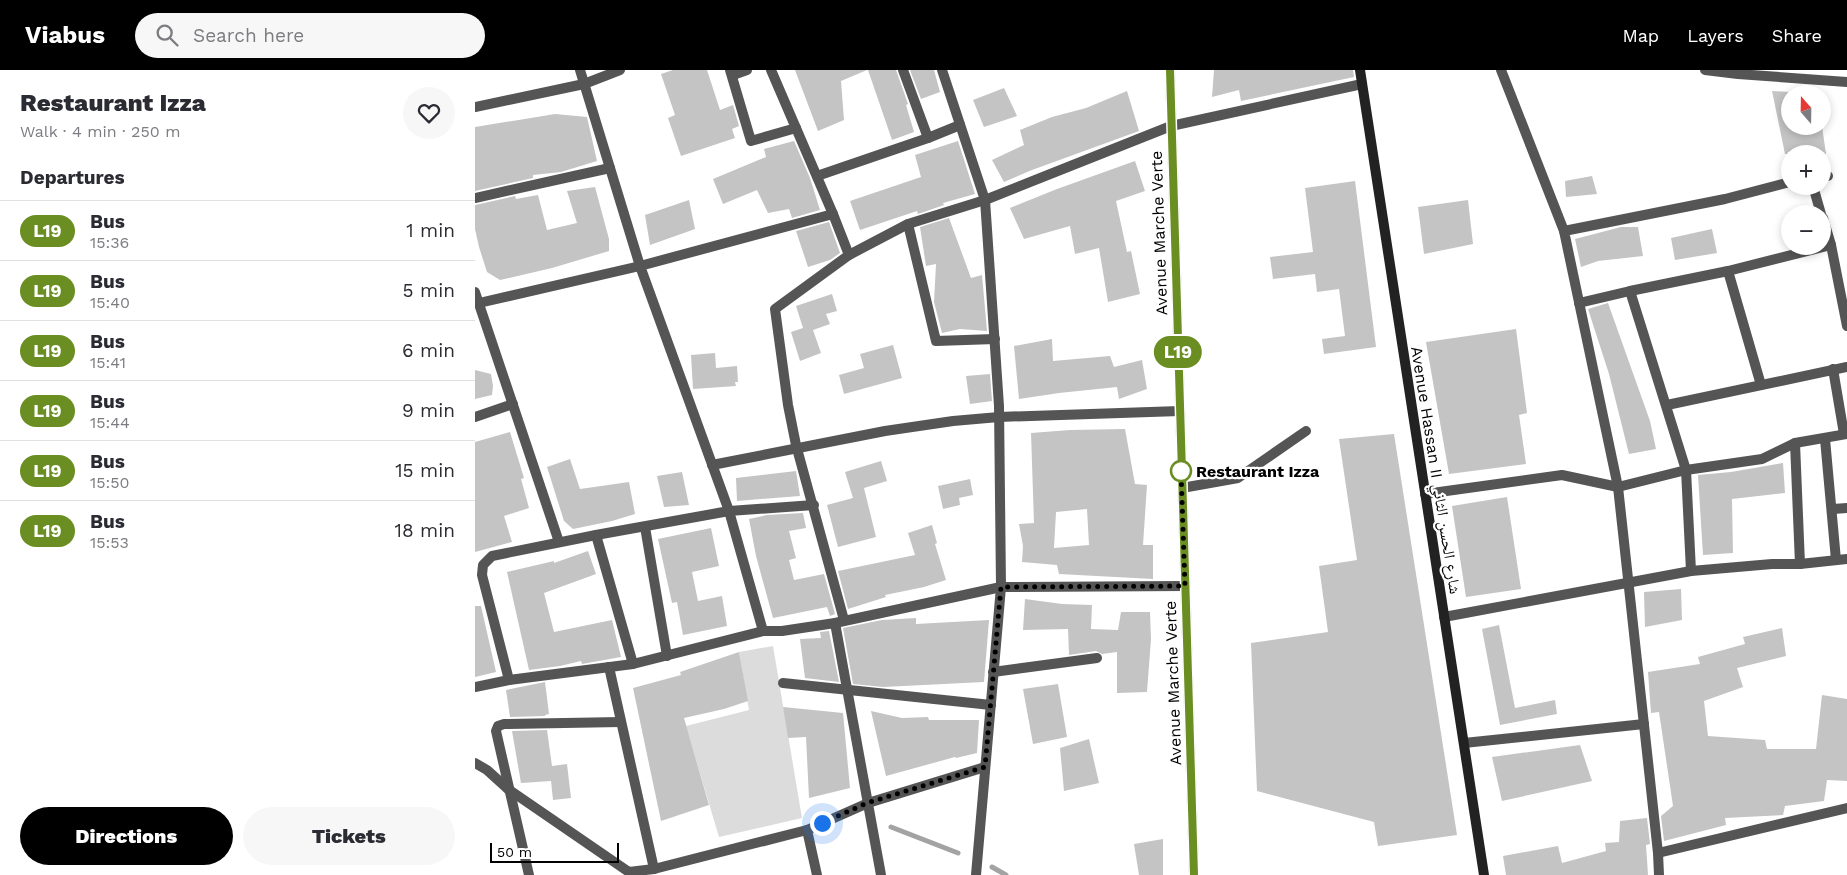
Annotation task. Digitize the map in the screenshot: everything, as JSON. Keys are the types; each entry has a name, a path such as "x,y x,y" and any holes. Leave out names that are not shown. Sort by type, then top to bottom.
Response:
{"street":[{"path":"580,70 640,266 729,511 763,631"},
{"path":"475,107 584,84 620,70"},
{"path":"747,70 731,73 751,141 796,128"},
{"path":"771,70 849,255"},
{"path":"903,70 928,138"},
{"path":"942,70 985,200 999,417 1001,587 977,875"},
{"name":"Avenue Marche Verte","path":"1170,70 1194,875"},
{"name":"Avenue Hassan II شارع الحسن الثاني","path":"1360,70 1484,875"},
{"path":"1501,70 1564,231 1618,487 1659,875"},
{"path":"1705,70 1847,82"},
{"path":"881,875 847,689 840,622 814,505 797,448 775,309 849,255 908,224 985,200 1171,126 1362,84"},
{"path":"817,176 960,125"},
{"path":"475,198 610,168"},
{"path":"1564,231 1725,199 1781,184"},
{"path":"479,303 640,266 833,214"},
{"path":"908,224 936,341 995,339"},
{"path":"1831,245 1847,326"},
{"path":"1579,303 1728,271 1791,255"},
{"path":"1728,271 1761,385"},
{"path":"1629,291 1667,405 1686,470 1691,570"},
{"path":"475,292 559,542"},
{"path":"1667,405 1847,366"},
{"path":"1425,494 1562,475 1618,487 1686,470 1762,459 1795,443 1846,434 1833,369"},
{"path":"475,417 513,404"},
{"path":"712,465 953,420 1179,411"},
{"path":"1182,488 1238,478 1306,430"},
{"path":"1444,618 1691,570 1800,564 1842,559 1833,509 1825,439"},
{"path":"1795,443 1800,564"},
{"path":"509,680 482,575 483,565 492,556 729,511 814,505"},
{"path":"1833,509 1847,508"},
{"path":"645,527 667,656"},
{"path":"596,535 633,664"},
{"path":"475,688 509,680 633,664 763,631 782,631 840,622 1001,587 1185,586"},
{"path":"993,672 1097,658"},
{"path":"609,667 655,872"},
{"path":"783,683 991,705"},
{"path":"529,875 508,790 496,731 498,726 505,724 621,722"},
{"path":"1464,744 1644,724"},
{"path":"475,763 487,770 508,790 629,872 655,872 807,830 867,803 985,767"},
{"path":"1658,852 1847,808"},
{"path":"807,830 817,875"}],"shaded area":[{"path":"773,646 802,818 719,837 686,726 749,710 739,652"}],"building":[{"path":"673,70 707,70 720,110 733,105 739,126 732,129 735,138 681,156 668,118 675,115 661,74"},
{"path":"795,70 867,70 841,81 844,120 818,131"},
{"path":"868,70 896,70 908,104 906,105 914,132 892,140"},
{"path":"910,70 934,70 940,92 921,99"},
{"path":"1214,70 1353,70 1354,77 1241,101 1239,90 1212,97"},
{"path":"1004,88 1017,116 984,127 973,100"},
{"path":"1127,91 1139,131 1004,182 992,160 1024,145 1020,130 1052,117 1086,108"},
{"path":"1772,91 1781,92 1781,135"},
{"path":"555,114 587,117 597,161 561,172 533,175 533,178 475,191 475,127"},
{"path":"1781,135 1823,135 1825,145 1783,145"},
{"path":"794,141 810,178 820,210 792,218 789,209 768,213 757,190 723,204 713,179 766,157 764,149"},
{"path":"958,141 975,194 943,203 944,205 918,214 917,211 860,230 850,201 921,177 915,155"},
{"path":"1135,161 1145,191 1116,201 1127,252 1131,251 1140,294 1108,302 1099,248 1075,254 1070,226 1024,239 1010,208"},
{"path":"1592,176 1597,194 1566,197 1565,181"},
{"path":"1355,181 1376,347 1324,354 1322,339 1345,336 1339,289 1317,292 1315,274 1273,279 1270,257 1313,252 1305,188"},
{"path":"595,187 609,239 609,251 552,268 500,280 487,272 475,229 475,205 515,196 516,199 538,195 547,230 577,223 567,191"},
{"path":"689,200 695,229 650,245 645,215"},
{"path":"1468,200 1473,244 1424,254 1418,207"},
{"path":"949,218 971,278 982,275 987,331 960,329 942,333 934,302 936,264 926,266 920,227"},
{"path":"829,222 840,253 830,260 808,267 796,231"},
{"path":"1621,227 1638,227 1643,256 1598,261 1581,267 1575,239"},
{"path":"1712,229 1717,253 1675,260 1671,238"},
{"path":"832,294 837,311 826,314 830,324 813,330 821,353 800,361 791,332 803,328 796,306"},
{"path":"1608,303 1650,421 1656,449 1629,454 1609,374 1588,309"},
{"path":"1516,329 1527,413 1519,415 1526,464 1449,474 1426,342"},
{"path":"1052,339 1053,361 1110,356 1114,367 1142,360 1147,389 1119,399 1117,387 1019,399 1014,346"},
{"path":"893,345 902,378 844,394 839,375 864,368 860,354"},
{"path":"715,353 716,368 737,366 738,382 735,382 736,386 693,389 691,355"},
{"path":"475,370 491,374 492,395 475,399"},
{"path":"990,374 992,401 970,404 966,376"},
{"path":"1125,429 1135,484 1147,485 1143,545 1153,545 1153,579 1059,574 1057,565 1022,562 1023,546 1019,524 1034,523 1031,433","holes":["1087,509 1089,545 1054,548 1056,512"]},
{"path":"510,432 524,478 521,479 529,508 504,516 512,542 475,552 475,442"},
{"path":"1394,434 1457,835 1378,846 1374,822 1257,791 1251,643 1328,632 1319,566 1357,560 1339,439"},
{"path":"570,459 580,489 629,482 635,514 573,529 564,521 547,467"},
{"path":"881,461 887,481 864,488 876,537 838,547 827,505 853,498 845,472"},
{"path":"1783,463 1785,493 1732,499 1733,553 1703,555 1698,475 1731,472"},
{"path":"796,471 800,496 737,501 736,478"},
{"path":"682,472 689,505 664,507 657,476"},
{"path":"970,479 973,495 959,498 960,505 943,509 938,486"},
{"path":"1507,497 1521,589 1466,597 1452,506"},
{"path":"803,513 806,528 789,531 796,558 789,560 794,580 824,574 835,614 830,616 827,607 773,618 756,556 749,519 767,515"},
{"path":"932,525 937,543 935,544 946,580 924,587 885,595 886,597 848,609 838,571 915,555 908,533"},
{"path":"711,528 719,566 692,572 698,601 722,596 727,626 683,635 677,602 672,603 658,539"},
{"path":"588,551 596,574 544,593 554,632 612,620 621,657 582,664 581,661 529,670 507,572 554,561 554,563"},
{"path":"1681,589 1682,620 1645,627 1644,592"},
{"path":"1025,599 1062,604 1092,605 1091,629 1118,630 1121,612 1150,612 1151,639 1147,692 1117,693 1117,652 1102,654 1096,651 1069,655 1068,629 1023,630"},
{"path":"475,606 481,606 496,672 475,677"},
{"path":"916,618 916,624 989,620 984,682 883,687 853,684 843,628 882,620"},
{"path":"1499,625 1515,708 1555,700 1557,714 1500,725 1482,629"},
{"path":"1782,628 1786,656 1737,668 1743,687 1704,701 1708,736 1765,740 1767,749 1816,749 1822,695 1847,699 1847,781 1827,780 1824,801 1785,806 1783,815 1725,818 1726,825 1664,841 1661,816 1673,806 1659,712 1651,713 1648,672 1700,664 1698,657 1745,644 1743,637"},
{"path":"829,631 839,682 805,678 800,639 821,638 820,632"},
{"path":"739,652 748,701 724,709 684,718 709,805 661,821 633,688 681,675 680,672"},
{"path":"545,682 549,714 545,716 510,717 506,690"},
{"path":"1058,684 1067,737 1033,744 1023,689"},
{"path":"783,707 843,713 850,788 809,798 806,737 788,738"},
{"path":"871,711 902,718 928,717 929,720 979,720 977,753 955,757 886,776"},
{"path":"547,730 552,766 567,764 571,798 553,800 551,781 521,783 512,731"},
{"path":"1089,739 1099,783 1064,791 1060,748"},
{"path":"1580,745 1592,781 1502,801 1492,757"},
{"path":"1647,818 1650,844 1646,845 1648,875 1506,875 1503,856 1558,846 1562,863 1606,851 1605,843 1619,842 1620,821"},
{"path":"1163,839 1163,875 1139,875 1134,844"}],"waterway":[{"path":"891,827 958,853"},
{"path":"992,867 1006,875"}],"bus line":[{"name":"L19","path":"1170,70 1194,875"}],"place":[{"name":"Restaurant Izza","path":"1181,471"}],"route":[{"path":"822,823 867,803 985,767 1001,587 1185,586 1181,471"}]}
